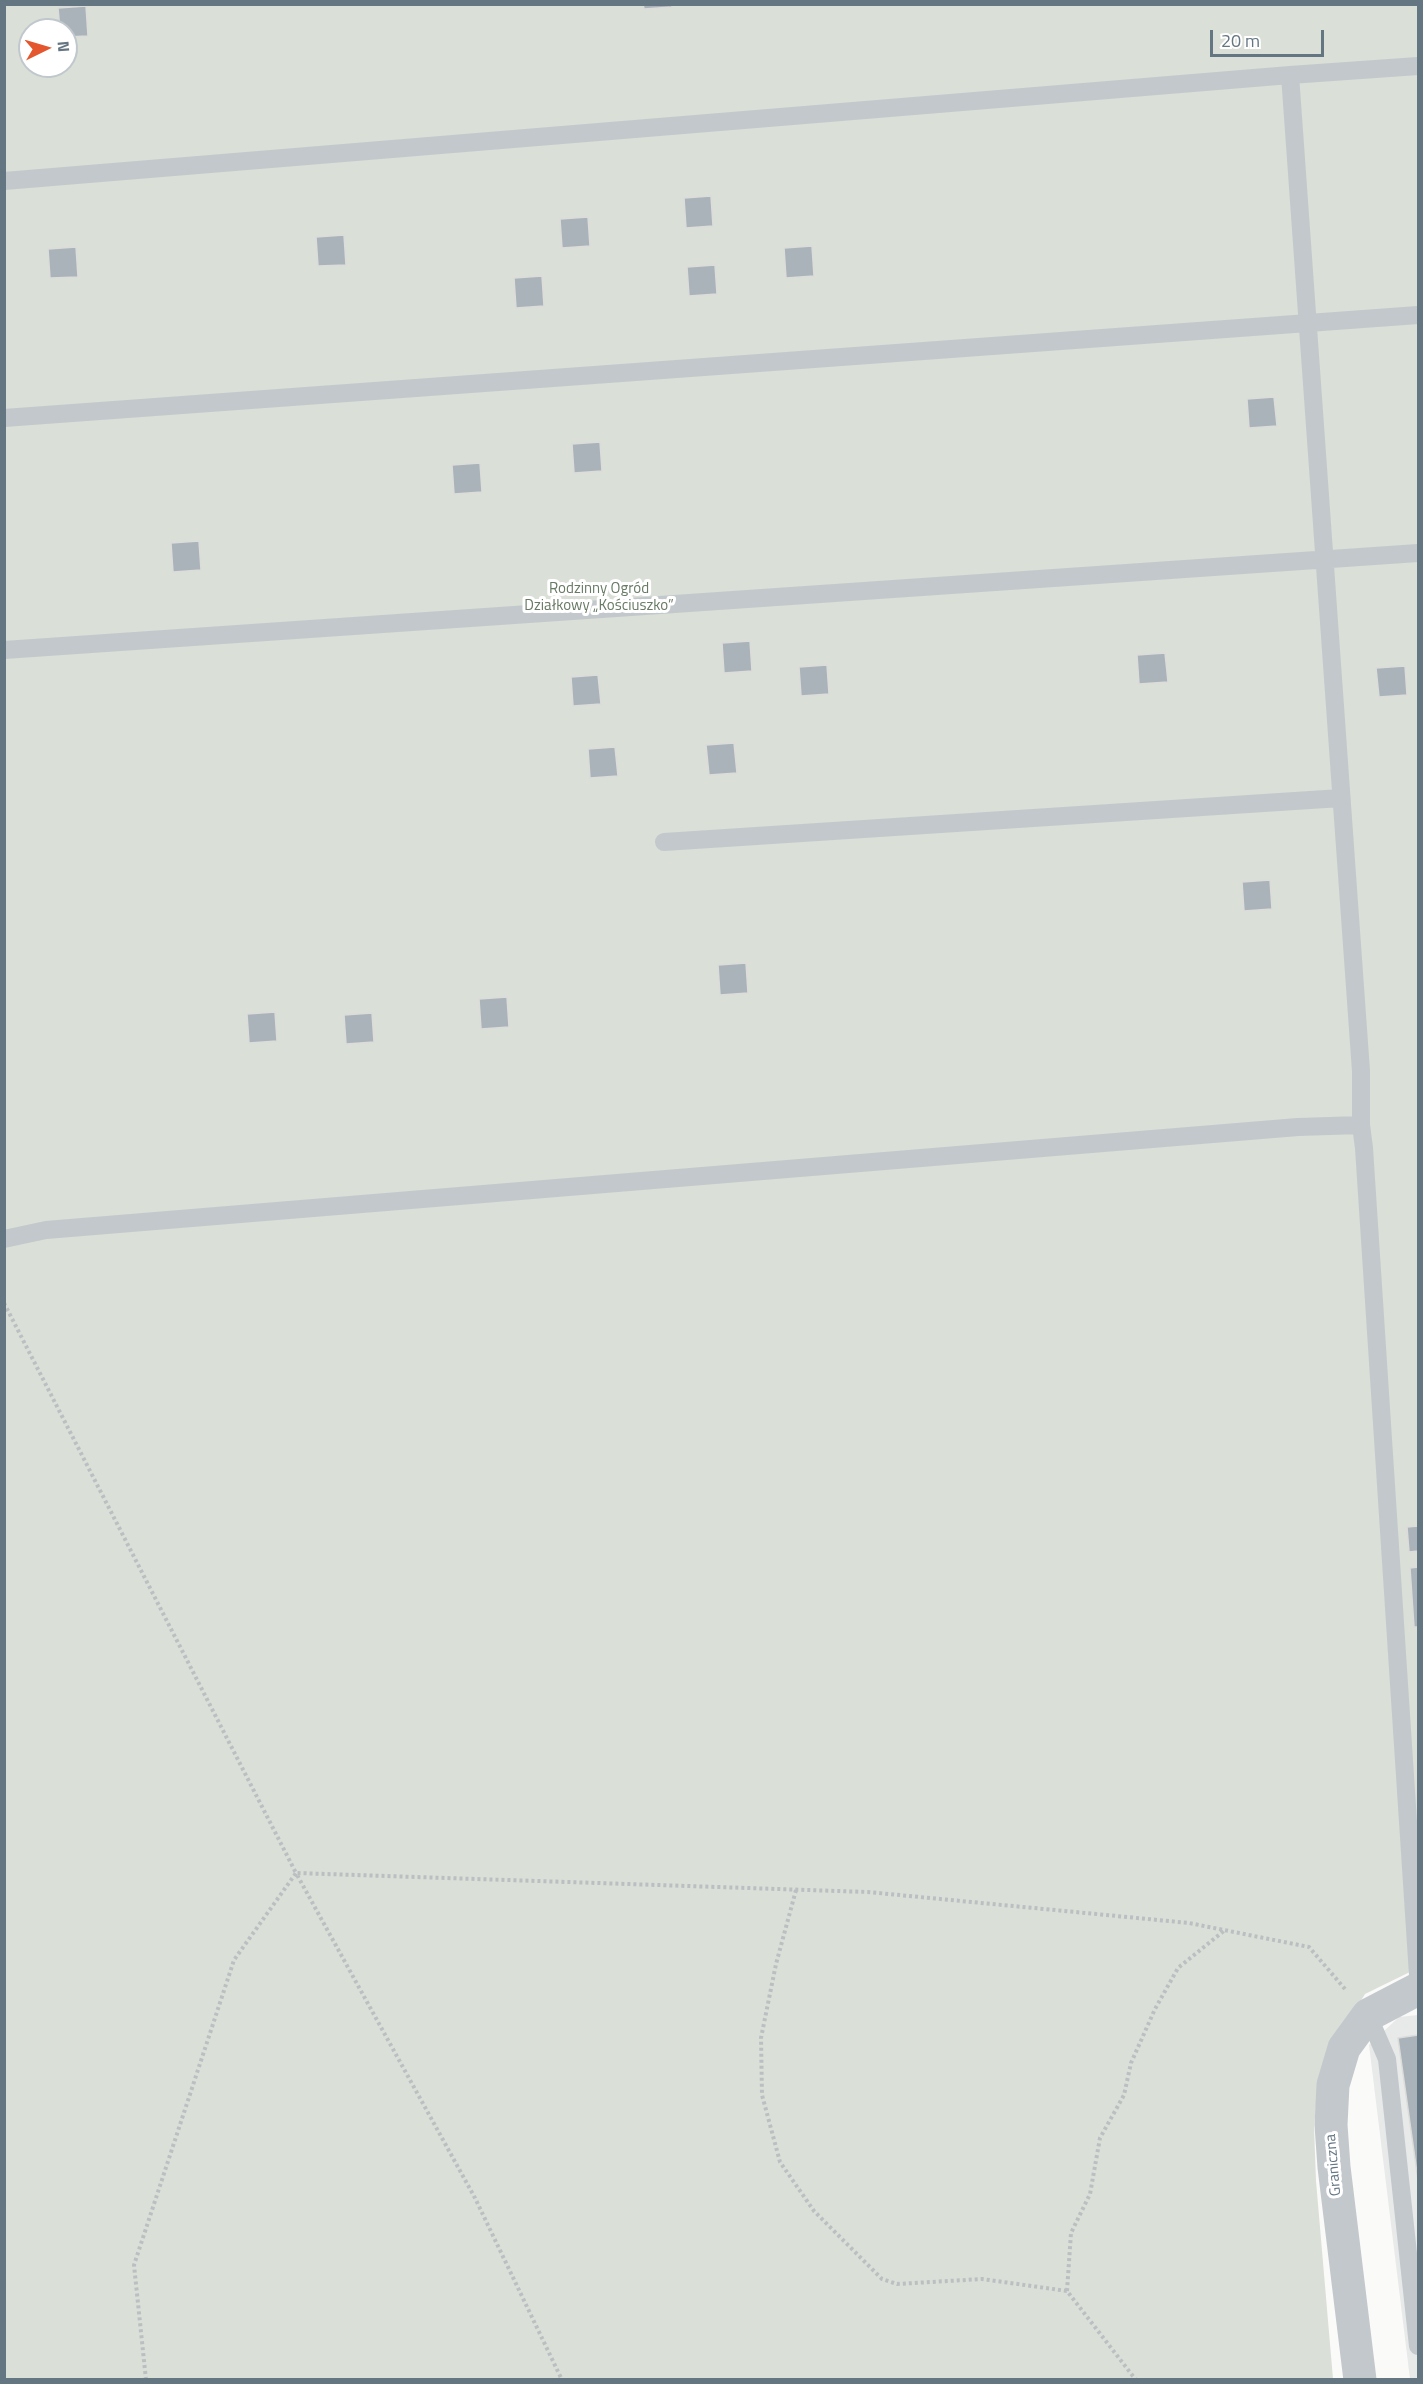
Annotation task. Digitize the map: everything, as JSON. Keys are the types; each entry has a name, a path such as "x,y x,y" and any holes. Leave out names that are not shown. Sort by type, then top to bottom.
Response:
{"street":[{"name":"Graniczna","path":"1360,2379 1330,2125 1333,2085 1344,2048 1368,2015 1419,1989"}],"lane":[{"path":"4,181 1419,66"},
{"path":"1290,75 1361,1071 1361,1125 1419,1975"},
{"path":"4,418 1419,315"},
{"path":"4,650 1419,553"},
{"path":"664,842 1341,798"},
{"path":"4,1239 58,1229 1286,1128 1361,1125"},
{"path":"1368,2015 1387,2059 1419,2346"}],"path":[{"path":"4,1304 296,1873 475,2198 562,2379"},
{"path":"296,1873 868,1892 1189,1923 1309,1947 1368,2015"},
{"path":"146,2379 134,2265 234,1960 296,1873"},
{"path":"796,1890 776,1964 760,2038 762,2095 780,2162 814,2211 882,2279 897,2284 982,2279 1067,2291"},
{"path":"1136,2379 1067,2291 1071,2233 1090,2194 1100,2138 1124,2095 1131,2063 1155,2009 1178,1968 1225,1930"}],"shaded area":[{"path":"1418,2015 1418,2379 1410,2379 1369,2045 1399,2017"}],"green space":[{"name":"Rodzinny Ogród Działkowy „Kościuszko”","path":"5,5 1418,5 1418,1968 1365,1994 1336,2041 1318,2084 1314,2127 1316,2181 1333,2379 5,2380"}],"building":[{"path":"643,4 672,4 672,7 644,9"},
{"path":"86,6 88,36 78,36 78,18 59,18 58,8"},
{"path":"711,196 713,226 686,228 684,198"},
{"path":"588,217 590,246 562,248 560,219"},
{"path":"344,235 346,265 318,266 316,237"},
{"path":"812,246 814,276 786,278 784,248"},
{"path":"76,247 78,277 50,278 48,249"},
{"path":"715,265 717,294 689,296 687,267"},
{"path":"542,276 544,306 516,308 514,278"},
{"path":"1274,397 1277,426 1249,428 1247,399"},
{"path":"600,442 602,471 574,473 572,444"},
{"path":"480,463 482,492 454,494 452,465"},
{"path":"199,541 201,570 173,572 171,543"},
{"path":"750,641 752,671 724,673 722,643"},
{"path":"1165,653 1168,682 1139,684 1137,655"},
{"path":"827,665 829,694 801,696 799,667"},
{"path":"1405,666 1407,695 1379,697 1376,668"},
{"path":"598,675 601,704 573,706 571,677"},
{"path":"734,743 737,773 709,775 706,745"},
{"path":"615,747 618,776 590,778 588,749"},
{"path":"1270,880 1272,909 1244,911 1242,882"},
{"path":"746,963 748,993 720,995 718,965"},
{"path":"507,997 509,1027 481,1029 479,999"},
{"path":"275,1012 277,1041 249,1043 247,1014"},
{"path":"372,1013 374,1042 346,1044 344,1015"},
{"path":"1418,1526 1418,1551 1409,1552 1407,1527"},
{"path":"1418,1567 1418,1627 1414,1627 1410,1568"},
{"path":"1418,2035 1418,2180 1398,2038"}]}
